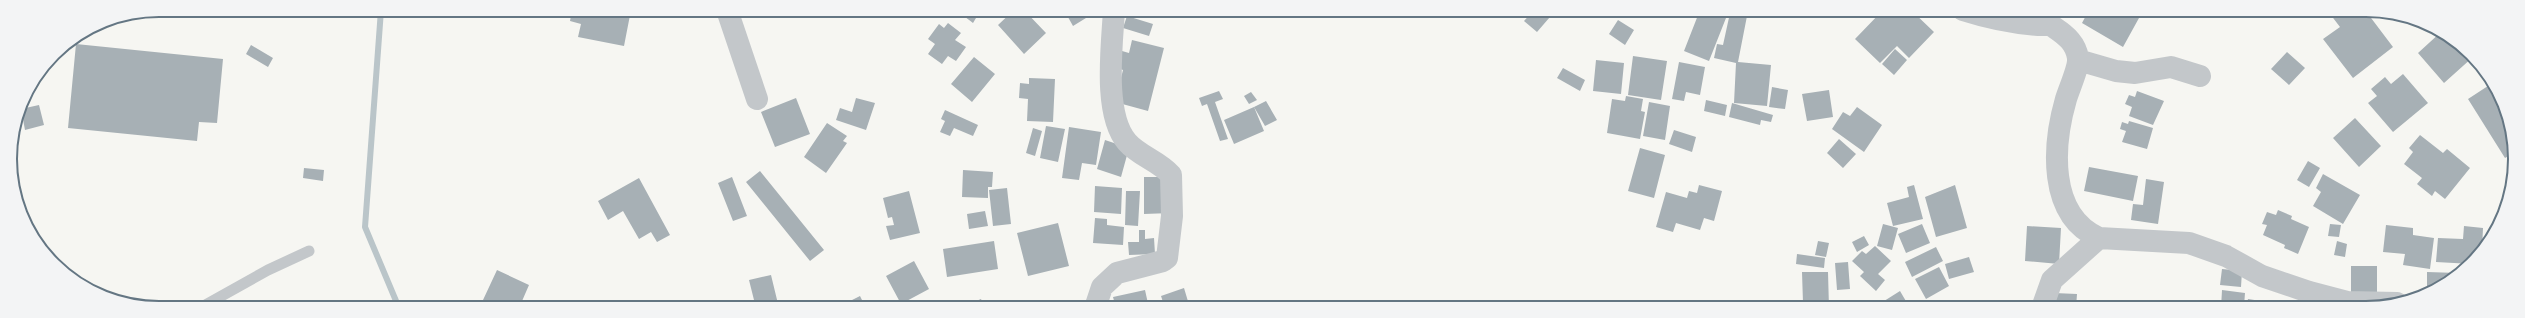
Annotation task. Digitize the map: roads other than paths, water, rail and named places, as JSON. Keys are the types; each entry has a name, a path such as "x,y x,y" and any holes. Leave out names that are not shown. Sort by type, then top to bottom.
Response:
{"street":[{"path":"729,17 757,99"},
{"path":"1097,301 1102,287 1117,273 1163,261 1167,258 1172,216 1171,175 1128,143 1115,121 1112,78 1114,17"},
{"path":"1984,17 1990,19 2054,26 2073,43 2078,60 2066,101 2056,146 2058,181 2071,214 2090,234 2099,238 2189,243 2226,256 2262,276 2309,292 2343,301"},
{"path":"2078,60 2116,71 2135,73 2171,67 2200,76"},
{"path":"2044,301 2052,280 2099,238"}],"lane":[{"path":"213,301 268,270 308,251"}],"waterway":[{"path":"380,17 365,227 396,301"}]}
